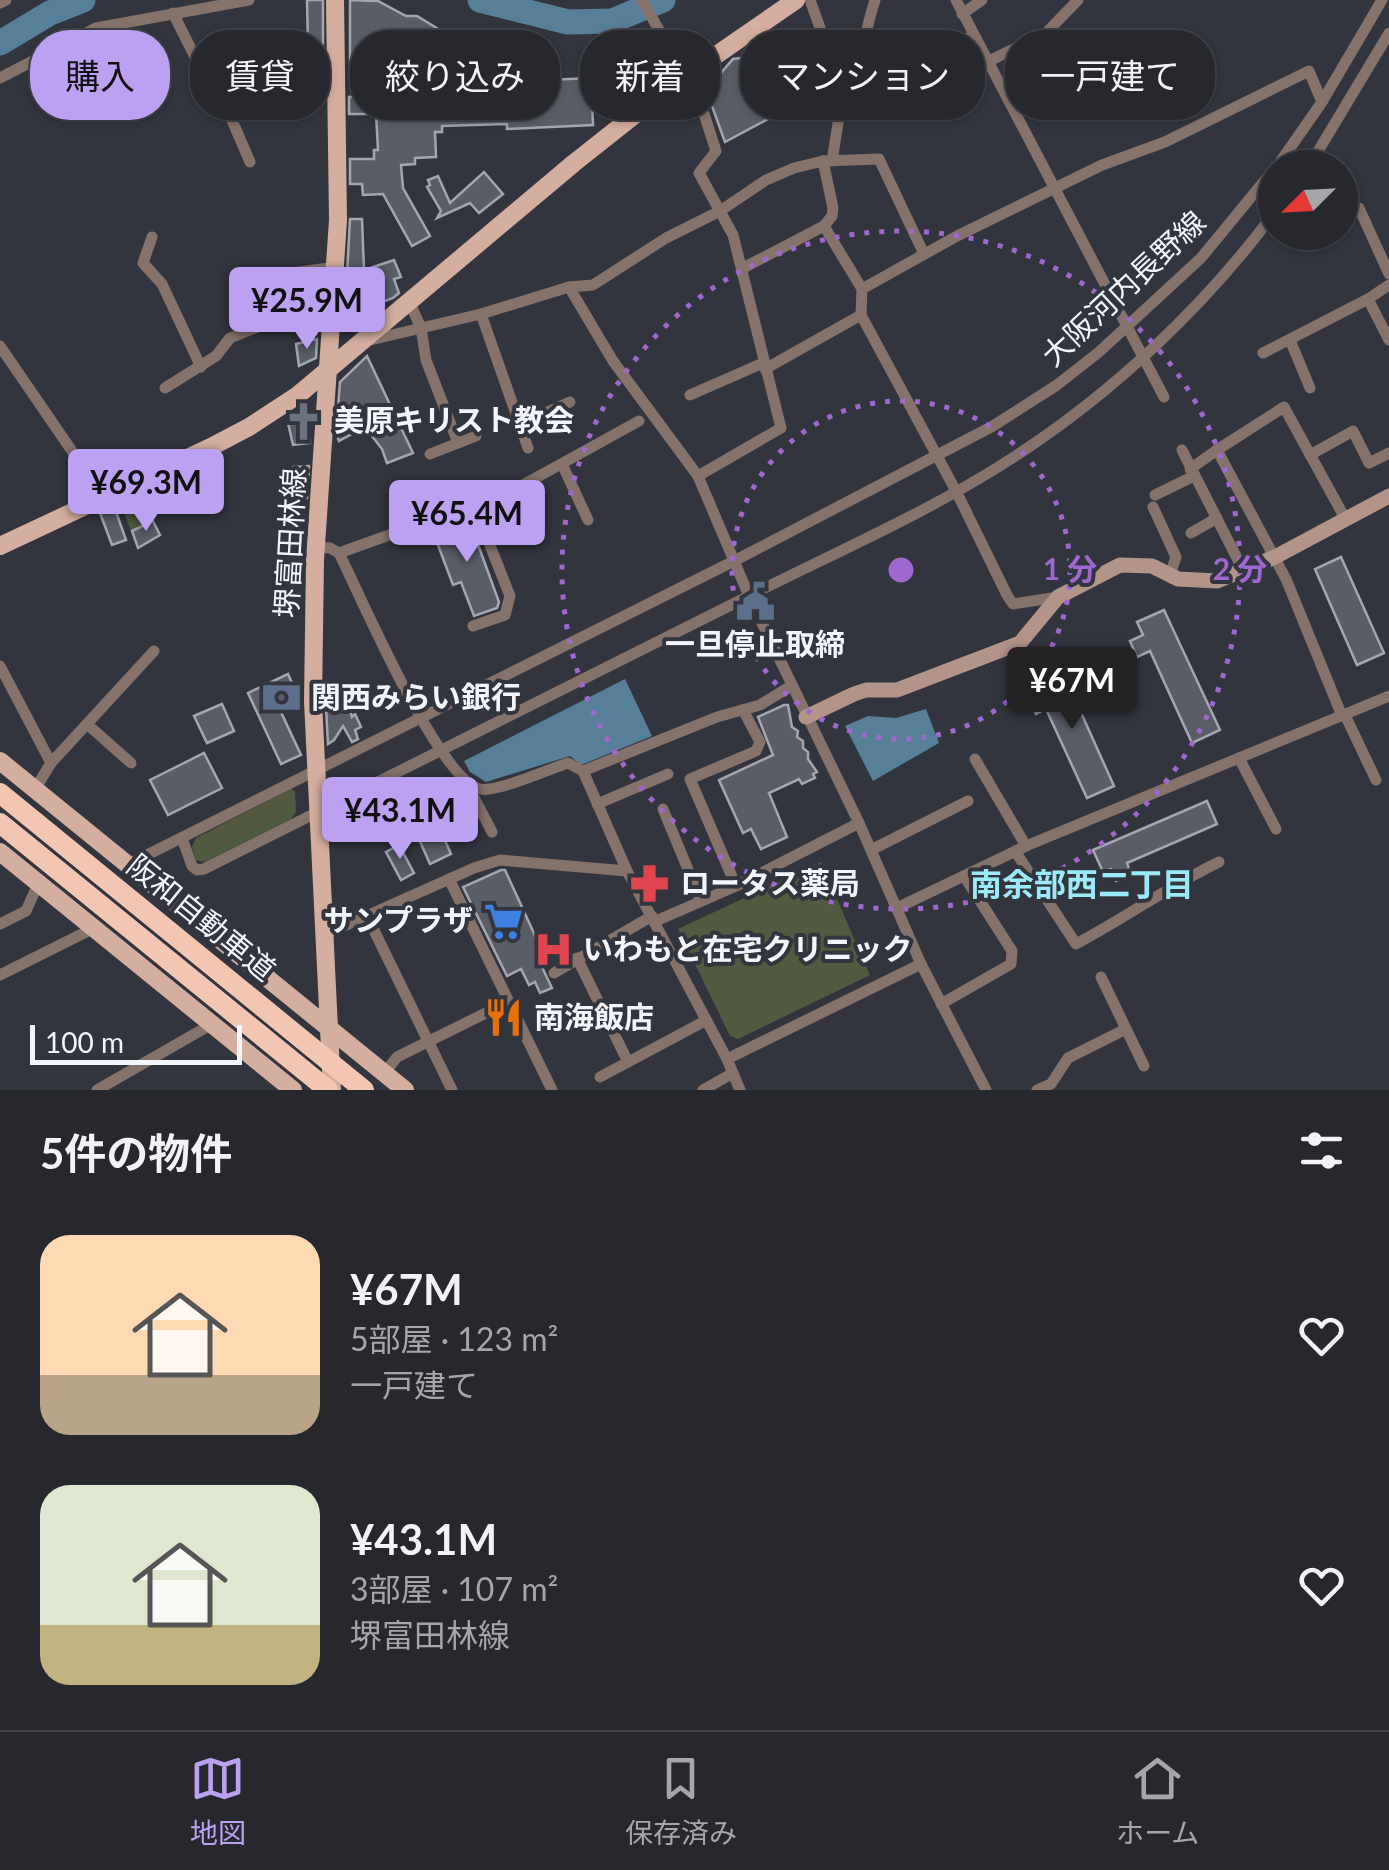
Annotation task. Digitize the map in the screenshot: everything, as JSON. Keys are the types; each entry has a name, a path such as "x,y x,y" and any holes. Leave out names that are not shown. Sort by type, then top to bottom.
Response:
{"highway":[{"name":"阪和自動車道","path":"0,792 364,1090"},
{"name":"阪和自動車道","path":"0,823 330,1090"}],"main road":[{"name":"堺富田林線","path":"330,1090 312,701 316,547 336,267 335,0"},
{"path":"720,52 796,0"},
{"path":"0,546 249,428 329,370 628,120"},
{"path":"0,761 404,1090"},
{"path":"0,852 292,1090"}],"street":[{"path":"0,78 96,28 249,0"},
{"path":"642,0 658,30"},
{"path":"810,0 821,30"},
{"path":"868,30 875,0"},
{"path":"956,0 971,30"},
{"path":"962,14 982,0"},
{"path":"987,62 1046,33 1078,0"},
{"name":"大阪河内長野線","path":"1288,150 1322,102 1382,0"},
{"path":"173,13 219,105 231,118 250,162"},
{"path":"1319,150 1389,34"},
{"path":"985,58 1164,397"},
{"path":"862,289 1053,189 1164,142 1309,70 1322,102"},
{"path":"698,476 781,428 733,234 700,173 716,151 706,120"},
{"path":"743,268 824,226 832,216 827,161 840,120"},
{"path":"360,342 481,314 569,287 593,285 766,180 827,161 879,159 924,254"},
{"name":"大阪河内長野線","path":"127,865 937,457 1057,385 1201,258 1258,189"},
{"path":"1358,208 1389,274"},
{"path":"824,226 862,289 861,315 1013,604 1058,597 1120,565 1152,566 1188,580 1217,581 1275,557 1389,496"},
{"name":"大阪河内長野線","path":"182,838 197,870 956,492 1015,456 1143,357 1238,261 1258,235"},
{"path":"152,236 143,263 162,284 201,367"},
{"path":"285,274 336,267"},
{"path":"1263,353 1368,299 1389,284"},
{"path":"569,287 614,361 698,476 921,964 986,1090"},
{"path":"1368,299 1389,340"},
{"path":"409,301 421,328 426,360 458,443"},
{"path":"481,314 528,448"},
{"path":"165,388 216,356 230,338 288,315"},
{"path":"690,396 764,367 861,315"},
{"path":"1290,340 1310,388"},
{"path":"0,346 85,470 98,499"},
{"path":"520,424 570,402"},
{"path":"1170,575 1176,557 1154,501 1217,450 1284,407 1346,520"},
{"path":"339,553 512,491 638,421"},
{"path":"1310,455 1352,431 1369,463 1389,452"},
{"path":"430,454 476,436"},
{"path":"1182,450 1243,570"},
{"path":"1217,450 1275,557 1376,780"},
{"path":"562,464 588,520"},
{"path":"512,491 530,539"},
{"path":"473,626 504,614 510,596 474,505"},
{"path":"1192,533 1217,518"},
{"path":"316,547 339,553 418,717 466,784 492,832"},
{"path":"806,716 866,690 897,690 1020,642 1058,597"},
{"path":"35,789 51,763 88,725 127,671 154,651"},
{"path":"0,666 51,763"},
{"path":"582,772 717,717 760,705 791,686"},
{"path":"897,908 1021,848 1389,696"},
{"path":"736,886 690,779 756,751 760,742 743,710"},
{"path":"88,725 132,763"},
{"path":"1239,758 1276,829"},
{"path":"975,759 1076,944 1167,888 1219,862"},
{"path":"466,784 484,790 568,763 582,772 627,871 740,1090"},
{"path":"597,804 668,774"},
{"path":"871,850 945,820 968,801"},
{"path":"663,809 701,901"},
{"path":"554,973 654,919 736,886 859,823"},
{"path":"324,935 500,860 627,871"},
{"path":"942,1004 1011,964 1012,952 964,876"},
{"path":"450,879 552,1090"},
{"path":"0,924 26,911 38,884"},
{"path":"367,916 452,1090"},
{"path":"0,975 94,928"},
{"path":"577,958 628,1062"},
{"path":"727,1059 921,964"},
{"path":"1092,992 1103,981 1144,1066"},
{"path":"384,1074 397,1056 508,1002"},
{"path":"600,1077 705,1021"},
{"path":"97,1090 212,1024"},
{"path":"1037,1090 1051,1084 1068,1058 1126,1029"},
{"path":"703,1090 733,1073"}],"green space":[{"path":"137,492 151,521 131,531 121,504"},
{"path":"291,789 295,791 296,812 291,819 205,862 196,860 192,847 196,838"},
{"path":"821,862 870,975 738,1039 730,1036 678,929"}],"water":[{"path":"625,679 652,736 581,765 570,756 486,782 470,772 464,761"},
{"path":"926,709 939,743 873,781 845,726 868,716 896,718"}],"building":[{"path":"307,0 323,0 323,30 308,30"},
{"path":"350,0 378,1 440,30 350,30"},
{"path":"740,58 740,120 766,120 725,142 717,120 720,74 733,59"},
{"path":"560,79 580,79 580,120 593,120 593,125 507,129 507,124 442,126 442,132 435,132 436,157 415,158 415,164 401,165 403,188 430,236 412,246 383,194 363,195 362,184 350,184 350,159 374,159 374,150 378,150 376,120 560,120"},
{"path":"484,172 503,194 479,213 470,203 437,218 441,211 427,187 428,180 438,176 450,203"},
{"path":"350,219 362,219 364,270 394,260 401,277 394,279 399,293 393,298 375,305 363,274 347,274"},
{"path":"317,339 316,358 299,366 296,344"},
{"path":"367,356 413,453 387,463 382,449 365,427 339,441 336,433 340,382"},
{"path":"309,416 310,443 293,445 288,423"},
{"path":"309,466 307,498 291,498 293,467"},
{"path":"114,506 126,540 112,545 100,513"},
{"path":"468,517 499,602 497,608 474,616 461,582 453,585 435,537 439,535 437,528"},
{"path":"153,521 160,535 138,548 132,531"},
{"path":"1341,557 1384,653 1357,665 1315,569"},
{"path":"1164,610 1220,730 1192,743 1150,651 1137,657 1130,641 1143,635 1137,622"},
{"path":"1061,668 1114,786 1087,798 1046,709 1036,714 1029,699 1040,694 1034,680"},
{"path":"288,674 301,703 281,712 301,755 281,764 248,693"},
{"path":"346,698 352,717 355,714 361,727 355,730 358,739 352,742 343,726 328,744 326,707"},
{"path":"222,704 234,731 207,743 194,716"},
{"path":"788,705 792,727 798,731 797,737 803,741 817,772 813,774 815,778 802,784 799,779 769,793 787,837 761,849 751,829 743,833 719,780 773,755 758,717"},
{"path":"204,753 222,788 168,815 150,780"},
{"path":"1207,801 1217,824 1127,863 1131,874 1116,881 1111,869 1103,872 1093,850"},
{"path":"440,829 451,854 430,864 419,839"},
{"path":"399,845 414,873 401,880 386,852"},
{"name":"サンプラザ","path":"505,870 548,964 542,967 552,988 540,993 535,982 529,985 521,969 507,976 463,887"}],"waterway":[{"path":"0,43 50,13 83,0"},
{"path":"480,0 568,22 612,21 663,0"}],"place":[{"name":"美原キリスト教会","path":"304,421"},
{"name":"一旦停止取締","path":"755,601"},
{"name":"関西みらい銀行","path":"281,698"},
{"name":"ロータス薬局","path":"650,884"},
{"name":"サンプラザ","path":"503,921"},
{"name":"いわもと在宅クリニック","path":"553,950"},
{"name":"南海飯店","path":"504,1018"}],"district":[{"name":"南余部西二丁目","path":"1082,885"}]}
